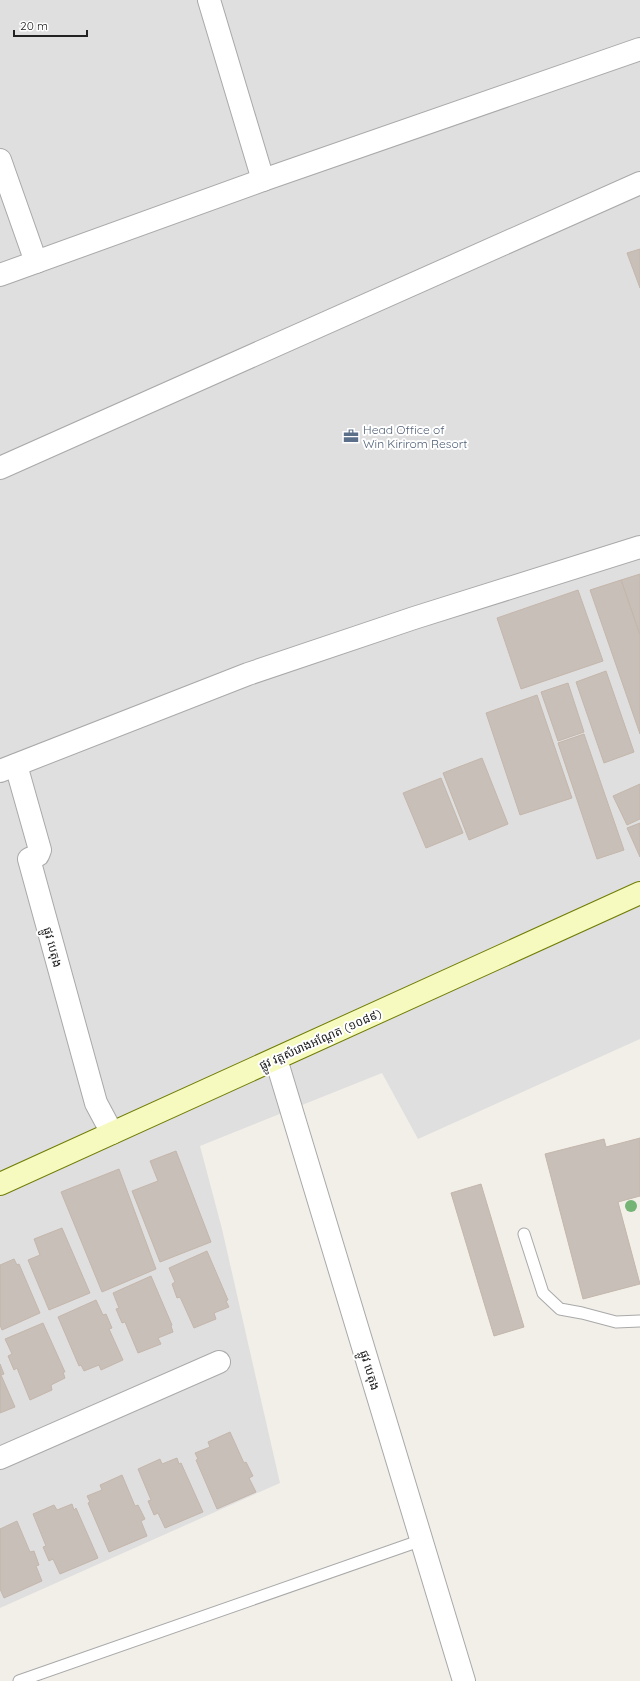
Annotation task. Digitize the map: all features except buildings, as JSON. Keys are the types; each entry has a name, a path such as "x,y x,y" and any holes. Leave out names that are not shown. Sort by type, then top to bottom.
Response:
{"main road":[{"name":"ផ្លូវ វត្តសំរោងអណ្ដែត (១០៨៩)","path":"0,1184 640,894"}],"street":[{"path":"209,0 263,180"},
{"path":"0,275 263,180 640,50"},
{"path":"0,160 36,262"},
{"path":"0,468 640,183"},
{"path":"8,768 248,674 414,618 640,547"},
{"name":"ផ្លូវ បេតុង","path":"8,768 40,850 38,855 29,859 96,1103 112,1133"},
{"name":"ផ្លូវ បេតុង","path":"276,1059 464,1681"},
{"path":"0,1458 219,1362"}],"lane":[{"path":"524,1234 543,1294 560,1309 582,1312 616,1322 640,1321"},
{"path":"19,1681 422,1540"}],"shaded area":[{"path":"0,0 640,0 640,1039 418,1139 382,1073 200,1146 222,1229 280,1483 0,1608"}],"place":[{"name":"Head Office of Win Kirirom Resort","path":"351,436"}]}
